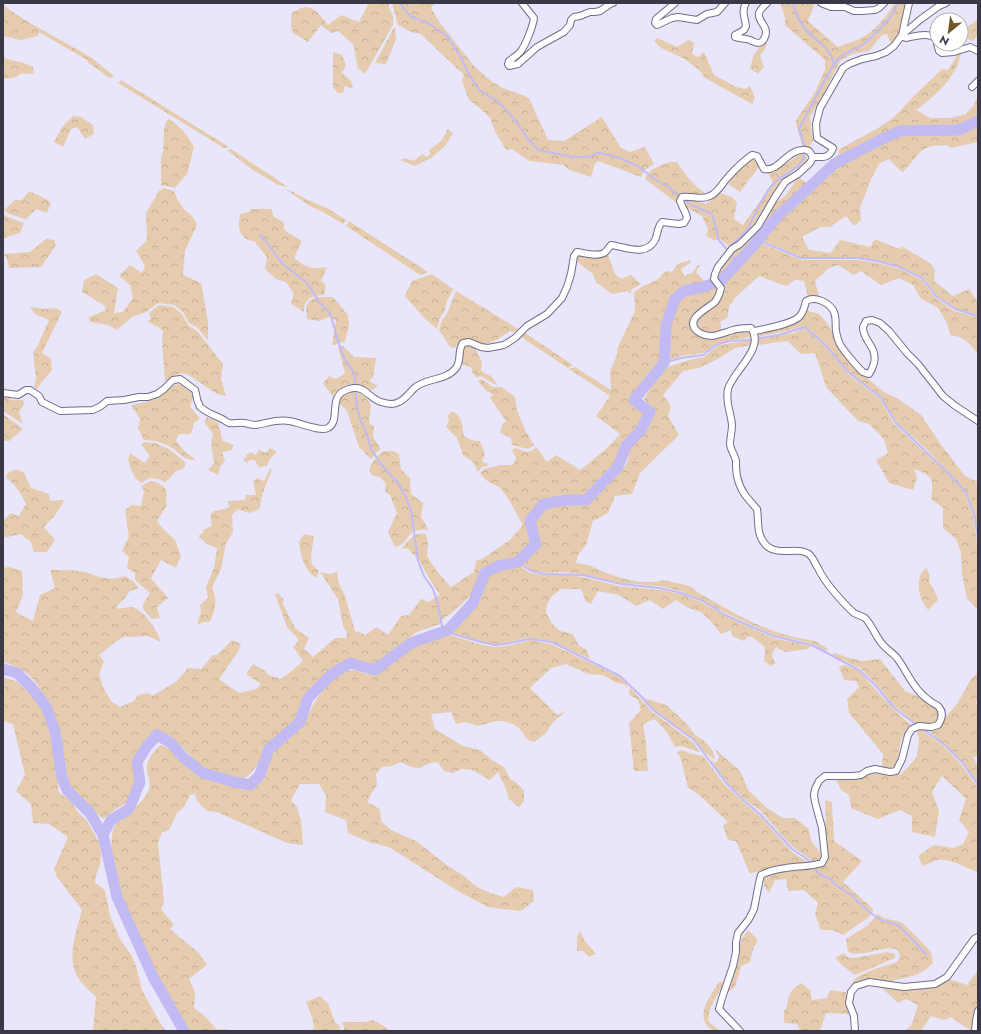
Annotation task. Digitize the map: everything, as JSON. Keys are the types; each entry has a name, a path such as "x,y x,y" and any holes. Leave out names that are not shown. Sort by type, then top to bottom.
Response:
{"street":[{"path":"522,3 534,18 534,22 522,50 509,61 508,64 510,66 518,64 537,47 564,32 574,17 590,12 600,11 613,3"},
{"path":"675,3 656,19 655,23 657,25 672,18 678,17 697,20 707,14 717,12 725,3"},
{"path":"746,3 743,11 746,26 744,30 735,35 735,37 751,40 754,43 762,42 766,34 766,28 762,24 759,15 767,3"},
{"path":"821,3 831,7 844,8 854,11 875,10 884,3"},
{"path":"902,35 909,3"},
{"path":"813,157 826,157 831,154 833,148 817,138 816,124 820,108 843,68 856,61 886,52 894,46 902,35 932,11 946,3"},
{"path":"902,35 906,38 929,35"},
{"path":"940,52 954,52"},
{"path":"972,87 978,81"},
{"path":"3,393 18,395 26,390 30,390 39,396 42,402 60,411 93,410 107,401 148,397 157,394 173,380 180,379 195,390 196,399 202,408 228,423 257,425 279,420 291,421 324,430 332,425 336,400 339,395 350,389 359,388 368,392 380,402 393,404 399,402 417,386 427,381 450,374 459,363 460,347 463,343 469,342 488,348 504,345 515,338 527,326 547,314 562,298 571,274 574,256 577,252 604,253 611,245 619,246 625,249 646,249 652,245 662,222 679,224 684,223 687,218 680,201 682,197 687,196 702,199 710,196 721,187 728,176 752,155 757,156 764,169 768,170 775,167 795,152 801,150 808,151 813,157"},
{"path":"740,1031 719,1009 733,966 738,933 749,919 754,909 761,875 772,870 814,866 822,863 825,857 822,828 814,795 819,781 825,776 854,776 875,769 890,772 896,771 902,759 908,735 912,729 919,726 931,727 938,725 942,719 942,713 938,706 931,703 916,688 904,668 884,646 865,618 854,613 834,592 818,569 813,558 808,553 801,551 784,552 769,548 761,538 757,509 744,495 737,477 736,460 730,444 732,425 727,401 730,385 734,377 753,349 754,333 751,328 733,330 711,336 702,335 694,326 693,321 698,314 716,300 719,295 721,288 714,279 718,267 732,249 740,244 758,226 785,182 798,174 810,163 813,157"},
{"path":"754,333 795,320 800,316 806,301 810,299 817,299 826,304 833,311 841,346 856,365 863,372 869,374 872,371 876,357 863,327 866,321 872,320 880,323 918,364 943,396 978,421"},
{"path":"855,1031 854,1016 849,1004 851,992 856,986 869,982 904,987 935,984 947,977 974,939 978,937"},
{"path":"975,1031 978,1011"}],"green space":[{"path":"369,3 389,3 389,8 393,16 393,25 365,74 358,68 353,44 338,31 331,33 321,25 308,42 293,33 291,26 292,13 304,7 313,9 328,25 341,15 359,22"},
{"path":"392,3 435,3 431,8 440,23 474,66 502,88 529,98 548,140 564,141 602,117 621,148 630,152 645,147 654,164 645,170 641,177 598,161 595,164 591,177 569,170 564,165 529,161 512,149 506,150 495,131 490,118 469,100 462,81 464,75 421,34 411,32 398,25"},
{"path":"780,3 815,3 808,21 838,47 859,39 869,33 882,21 895,3 907,3 900,33 891,45 887,34 882,35 869,51 853,54 841,60 810,117 813,141 809,148 802,145 796,120 815,92 825,70 825,60 785,25 785,17"},
{"path":"3,5 25,20 92,58 115,77 110,78 87,60 39,32 38,36 20,40 3,36"},
{"path":"978,19 978,36 972,41 969,40 969,26"},
{"path":"395,26 396,39 386,64 375,63"},
{"path":"657,38 677,47 689,40 694,43 692,54 698,57 704,52 714,75 736,87 745,89 750,86 755,98 752,104 705,78 699,70 685,59 661,48 654,41"},
{"path":"765,41 767,44 764,51 760,55 764,67 758,74 750,68 754,54"},
{"path":"333,52 342,55 346,65 342,73 351,81 353,89 345,86 343,93 338,93 333,87"},
{"path":"962,52 954,73 933,96 916,110 930,118 950,118 966,114 973,106 978,96 978,119 961,128 899,130 838,160 826,169 775,217 721,278 718,278 720,268 774,204 786,195 798,177 807,183 836,157 839,153 838,150 878,128 894,117 942,69 948,70 958,54"},
{"path":"3,56 6,59 24,63 33,67 34,73 22,73 16,77 3,79"},
{"path":"121,80 229,147 224,148 118,83"},
{"path":"73,116 81,117 93,125 94,134 85,139 77,127 71,129 63,147 54,142 62,127"},
{"path":"169,119 177,125 194,147 187,174 175,188 161,185 161,156 163,152 164,130 166,122"},
{"path":"978,123 978,142 951,148 947,145 931,146 922,150 903,172 888,159 879,164 872,177 860,208 861,220 854,226 846,216 830,227 821,227 802,237 809,250 831,253 840,240 870,247 875,239 901,249 901,246 930,263 935,270 934,281 953,296 969,289 978,302 978,315 955,308 936,295 923,277 898,266 876,260 856,257 801,257 760,239 778,218 835,165 901,132 960,132"},
{"path":"448,129 453,133 446,145 431,158 415,166 400,160 405,158 414,161 422,154 427,157 430,154 429,150 442,140"},
{"path":"231,149 288,187 278,185 253,170 227,150"},
{"path":"801,154 806,155 807,160 804,164 782,179 757,223 730,247 720,239 714,240 706,236 708,229 702,216 687,208 685,204 687,200 692,200 706,204 721,193 732,197 737,203 734,219 743,225 773,183 768,173 776,170"},
{"path":"752,159 759,167 740,192 728,184 738,170"},
{"path":"670,162 677,162 690,180 706,194 702,196 682,194 679,196 678,204 645,179 652,170"},
{"path":"164,188 174,191 183,208 192,217 197,225 185,251 183,275 201,283 208,321 208,341 198,328 189,323 183,312 174,305 158,303 146,312 132,317 117,330 108,325 90,322 89,317 106,310 104,305 82,292 84,280 96,274 118,288 114,313 123,312 133,298 130,285 119,276 130,265 142,273 145,266 136,251 147,240 146,213 159,191"},
{"path":"285,189 329,209 346,220 343,224 310,206"},
{"path":"29,191 51,203 47,213 36,209 26,219 9,214 4,210 15,200 22,200"},
{"path":"251,209 271,209 274,217 282,221 285,225 283,228 302,241 294,258 309,267 327,267 321,281 326,285 324,295 313,297 307,301 304,312 291,304 294,294 286,282 276,279 265,269 267,257 254,241 246,239 242,235 239,227 240,214 249,212"},
{"path":"3,214 24,223 20,233 3,239"},
{"path":"349,221 428,272 420,275 346,226"},
{"path":"46,239 54,240 56,245 41,267 9,268 4,254 30,252"},
{"path":"759,242 802,260 857,260 877,263 900,269 922,280 935,297 954,311 978,317 978,354 969,343 959,337 950,335 947,323 938,308 920,298 913,285 899,278 881,285 861,271 854,275 838,265 829,268 815,281 819,296 808,296 804,281 795,280 786,286 759,276 736,297 729,306 728,317 720,322 722,332 708,333 702,332 696,328 695,319 720,297 726,289 722,282"},
{"path":"582,255 598,257 608,255 615,274 621,279 631,275 641,284 631,290 631,294 627,291 612,294 596,282 593,274 576,261 577,256"},
{"path":"691,259 690,263 681,269 684,276 692,273 698,265 700,265 696,272 704,281 712,280 714,282 683,290 674,298 664,324 662,363 630,402 646,412 642,417 639,429 623,445 615,467 585,496 549,499 538,504 529,515 527,522 530,542 516,560 490,565 482,573 474,592 453,612 443,619 440,624 417,632 373,666 350,661 328,673 310,689 302,699 295,721 266,747 260,761 248,776 237,780 205,771 181,746 162,734 155,733 149,736 143,743 132,762 135,784 128,802 117,808 103,819 73,790 67,781 61,741 53,713 40,688 24,671 3,662 3,568 9,567 22,571 23,595 16,612 33,621 40,595 55,588 50,570 81,571 106,578 125,576 134,582 139,588 130,591 116,607 118,609 131,607 141,612 153,626 161,642 148,636 124,637 115,642 99,655 104,661 99,674 103,687 111,701 120,707 134,701 138,695 148,693 152,696 176,682 188,668 201,669 213,655 217,655 232,640 241,644 238,652 219,679 239,693 256,689 261,684 246,674 253,664 266,671 267,674 280,679 288,674 303,661 293,647 299,640 287,627 275,594 278,593 284,600 282,602 295,628 309,638 304,649 313,657 335,638 346,638 347,633 343,626 338,599 320,572 331,574 337,572 339,584 345,596 355,631 366,635 376,627 388,635 401,616 409,615 421,599 428,602 440,595 419,560 407,548 401,549 414,535 422,533 426,534 428,541 427,556 436,570 451,587 474,572 476,561 482,559 510,540 523,525 502,490 486,480 480,474 484,469 501,465 512,465 516,460 512,451 514,448 528,452 536,447 547,462 556,455 580,470 606,449 620,434 596,416 610,396 569,369 575,367 611,390 610,371 617,355 617,349 635,311 634,292 657,280 666,271 672,272 679,264"},
{"path":"432,274 453,289 447,301 445,310 440,318 437,329 424,318 405,296 412,281"},
{"path":"716,285 719,290 718,296 692,319 698,335 750,331 751,337 727,341 715,345 703,353 681,356 665,362 668,325 677,299 685,292"},
{"path":"456,291 518,329 514,332 510,331 487,344 466,341 458,344 454,348 450,347 439,330 442,320 447,314"},
{"path":"317,297 333,297 348,315 349,324 345,342 332,345 336,320 329,317 318,321 307,319 306,306 310,300"},
{"path":"159,305 173,307 182,314 188,325 197,331 223,364 221,379 226,396 217,394 184,373 178,374 165,381 162,342 163,330 148,322 151,318 149,313"},
{"path":"30,307 43,309 55,308 62,312 42,353 51,359 52,370 37,389 34,387 36,378 33,352 37,347 49,320 35,314"},
{"path":"805,310 819,314 827,323 861,373 884,392 897,398 921,415 965,476 978,482 978,534 974,514 966,492 926,449 897,423 880,396 848,371 827,346 805,326 757,337 757,332 784,326"},
{"path":"805,328 827,349 848,374 880,399 895,425 950,476 965,494 973,516 978,546 978,608 976,608 967,598 962,575 961,552 956,539 943,528 943,508 931,499 932,482 929,476 914,469 917,478 913,490 889,483 876,460 888,453 884,439 869,424 858,421 826,387 815,353 801,354 787,341 758,345 758,339 793,333"},
{"path":"525,333 573,365 568,368 521,337"},
{"path":"752,340 752,345 735,348 718,359 699,368 683,371 663,395 671,406 668,416 679,435 640,473 632,494 615,496 608,513 593,521 586,545 578,555 576,563 588,565 625,579 641,582 655,582 664,580 690,586 699,593 756,624 776,632 815,641 828,649 826,651 811,643 774,635 681,591 658,586 620,583 583,574 561,572 545,573 531,570 521,562 539,545 534,525 541,512 546,507 575,505 589,502 625,467 632,445 646,430 651,422 652,413 644,399 661,371 689,360 704,357 717,346"},
{"path":"465,345 470,345 476,350 482,362 482,372 491,376 498,385 481,376 477,378 472,372 472,368 462,364 462,349"},
{"path":"343,346 354,357 376,358 373,377 369,381 378,386 372,390 360,385 350,384 337,391 332,396 323,383 329,376 336,379 345,373 338,347"},
{"path":"481,379 493,387 502,387 515,397 517,410 525,430 534,445 526,448 512,445 511,438 500,433 502,425 506,421 490,398 493,394 486,391 478,381"},
{"path":"176,384 181,385 194,395 190,407 200,418 194,423 191,434 179,434 176,441 187,454 194,458 194,460 183,457 173,448 163,443 144,440 138,428 140,419 131,405 157,398"},
{"path":"348,392 356,392 361,394 371,404 369,423 374,427 373,437 381,449 371,459 359,447 347,411 338,402 342,395"},
{"path":"3,396 7,396 12,400 22,400 25,403 19,412 23,424 3,411"},
{"path":"452,411 456,413 460,419 464,436 471,440 480,441 485,455 482,460 484,463 487,463 488,466 482,467 478,472 473,462 463,455 457,438 446,427 449,420 448,415"},
{"path":"3,414 23,429 9,441 3,441"},
{"path":"207,417 218,423 222,440 233,445 232,450 222,452 225,461 220,467 218,475 208,470 214,463 211,442 213,434 204,422"},
{"path":"145,442 155,443 169,449 186,463 184,468 175,472 165,483 159,479 150,478 141,483 135,478 128,460 130,453 145,463 150,456 141,444"},
{"path":"270,448 277,452 270,459 267,466 259,467 255,460 250,460 247,463 243,460 250,452 256,455 259,450 266,453"},
{"path":"384,451 393,451 399,454 401,469 410,478 411,494 423,503 421,517 428,530 421,529 415,531 404,543 395,547 388,532 397,513 390,495 385,492 386,484 380,477 373,476 369,471 371,465 379,454"},
{"path":"16,469 24,473 31,488 49,494 50,501 64,500 55,515 44,527 55,540 47,552 34,552 31,542 21,534 3,538 3,520 11,513 19,516 26,504 15,486 6,478 8,473"},
{"path":"270,469 272,469 262,495 260,508 249,513 238,509 232,515 233,532 226,544 221,569 212,588 215,597 213,613 210,622 203,622 197,625 201,612 200,605 208,598 206,587 214,568 217,548 207,544 199,537 199,535 204,533 203,530 212,526 210,515 214,511 229,508 228,501 245,500 246,495 256,495 253,482 257,478 264,481"},
{"path":"150,481 156,482 163,486 167,492 167,505 157,521 175,540 181,556 176,568 161,560 151,578 168,598 157,607 160,618 152,619 143,609 143,604 150,593 135,580 135,573 127,568 129,557 122,551 129,536 125,510 132,505 141,506 144,491 141,486"},
{"path":"304,534 314,536 311,556 312,565 319,571 316,578 308,571 302,557 299,542"},
{"path":"519,565 530,573 583,577 619,586 682,594 773,638 812,646 808,649 785,652 776,647 772,655 776,663 771,666 764,661 765,647 754,638 748,636 744,641 732,636 731,630 721,634 710,620 701,612 688,608 676,600 663,609 650,600 636,606 619,595 598,591 591,604 586,602 581,589 561,589 552,596 547,604 546,612 552,624 560,631 573,634 579,646 586,649 590,659 551,641 528,638 495,644 480,642 446,631 449,630 474,603 488,575 496,569"},
{"path":"926,567 930,576 929,582 938,600 928,610 921,598 919,588 919,579"},
{"path":"444,633 482,645 495,647 512,645 530,640 551,644 620,677 627,684 627,688 624,684 617,683 603,675 588,674 566,664 551,668 530,688 557,715 563,712 564,713 554,721 545,734 534,742 528,740 519,728 513,724 503,721 477,726 466,722 456,724 451,712 431,714 435,729 463,746 480,750 492,760 504,767 510,779 518,784 524,791 524,801 519,807 509,799 498,772 490,780 472,770 462,769 452,773 444,771 438,762 430,763 420,768 411,767 401,762 392,766 382,767 376,774 377,785 367,802 380,810 381,821 391,830 416,841 477,887 504,897 516,887 533,890 534,901 521,911 488,907 461,893 389,847 369,842 348,833 346,820 325,812 326,796 319,784 300,784 291,800 297,807 301,821 303,845 287,843 217,812 207,811 197,801 195,794 190,795 184,807 177,813 169,830 162,832 158,843 164,901 161,909 174,925 170,929 199,953 207,965 189,979 195,992 194,1008 205,1016 216,1029 233,1031 189,1031 162,985 120,899 112,860 112,838 113,830 116,824 135,808 148,792 150,784 147,764 151,756 161,745 179,755 186,763 204,777 244,790 252,789 259,784 276,748 303,726 313,705 325,687 334,678 345,671 355,670 367,674 377,674 412,644"},
{"path":"835,653 862,661 880,659 905,691 917,696 937,710 940,715 936,724 917,724 894,706 877,685 860,668 832,655"},
{"path":"845,665 859,671 894,710 912,726 904,734 900,744 896,766 891,768 882,767 883,754 849,713 847,699 859,687 856,681 844,680 839,667"},
{"path":"978,672 978,696 976,704 978,706 978,756 973,757 978,767 978,784 962,761 928,730 935,729 957,704 971,679"},
{"path":"3,677 16,681 39,702 48,717 59,764 58,792 70,800 77,811 87,821 99,842 101,854 100,865 95,883 105,890 110,916 120,939 131,955 136,966 142,990 166,1031 93,1031 96,997 79,979 75,972 72,957 74,941 82,910 57,877 54,869 68,837 49,824 33,823 31,804 16,791 25,775 13,724 3,721"},
{"path":"630,687 651,711 693,742 700,752 681,746 675,747 668,734 655,719 643,724 648,771 634,771 629,723 641,710 638,700 629,694"},
{"path":"644,698 666,705 685,722 695,735 709,746 715,759 705,753 693,739 653,709"},
{"path":"921,729 947,749 961,764 978,788 978,872 948,860 936,860 923,866 918,856 934,845 953,848 963,844 969,832 959,820 966,799 942,776 932,792 939,811 935,837 912,832 912,816 900,810 878,819 851,808 849,795 841,790 835,778 851,780 875,774 892,776 901,774 917,756 919,739 917,730"},
{"path":"715,749 741,772 748,790 767,808 783,818 795,818 809,829 811,841 818,849 822,857 820,861 814,863 794,848 761,811 744,799 726,782 711,760 716,763 719,757"},
{"path":"682,750 703,756 725,785 760,816 792,852 810,865 771,868 750,874 736,841 728,840 723,826 728,822 697,793 688,788 681,759 677,752"},
{"path":"825,800 832,802 834,841 862,861 843,882 874,910 869,917 843,935 833,930 821,930 815,914 818,903 804,890 788,891 786,879 775,880 769,893 764,886 764,877 771,873 809,869 821,865 827,861 828,853"},
{"path":"878,914 883,918 901,922 931,952 933,963 916,975 887,982 872,979 859,981 851,986 857,977 897,962 900,956 897,949 886,949 861,954 848,952 846,939 867,926"},
{"path":"748,930 758,940 753,949 750,962 741,966 735,987 726,994 737,952"},
{"path":"580,931 585,941 596,954 589,957 583,951 577,951 577,936"},
{"path":"887,952 895,954 895,958 855,975 835,958 844,953 848,957 854,958"},
{"path":"978,970 978,1007 974,1015 973,1031 951,1017 944,1020 931,1016 921,1031 905,1031 912,1024 918,1005 906,999 898,1003 882,988 885,986 905,989 949,979 967,985"},
{"path":"719,982 726,982 714,1000 710,1010 708,1021 720,1031 714,1031 707,1025 703,1015 704,1009"},
{"path":"801,983 810,990 812,1000 827,998 830,990 846,992 848,1014 826,1013 820,1031 800,1031 797,1024 784,1023 784,1011 786,1009 790,994 793,989"},
{"path":"320,996 328,1003 335,1022 340,1026 340,1031 310,1031 314,1028 312,1017 306,1002"},
{"path":"373,1020 384,1026 389,1031 344,1031 342,1022 366,1022"}],"waterway":[{"path":"400,3 410,16 428,23 447,36 479,90 499,102 516,121 528,139 538,150 573,157 589,157 598,153 606,154 638,166 653,178 670,188 675,194 694,206 712,214 718,239 728,251"},
{"path":"793,3 796,14 805,29 829,52 834,63"},
{"path":"727,250 748,228 762,200 773,184 799,165 802,161 804,149 799,129 834,64 841,56 862,45 872,37 890,18 898,3"},
{"path":"184,1031 153,977 117,897 103,835 111,820 129,809 140,782 137,762 147,746 157,735 171,743 183,757 203,773 250,785 259,776 269,749 300,722 308,698 332,674 350,663 375,670 411,643 448,630 473,603 485,573 498,566 518,562 536,544 530,521 543,504 567,500 586,500 618,467 626,446 641,430 650,412 634,400 664,363 666,325 675,299 684,291 721,281 777,217 834,164 900,131 959,130 978,121"},
{"path":"260,235 283,264 307,283 319,302 330,313 342,354 355,375 356,401 360,419 371,449 380,463 398,483 411,510 418,561 424,576 433,589 438,604 443,631 495,645 529,639 552,642 620,676 653,710 694,740 727,784 760,814 792,849 807,859 820,875 829,878 880,920 898,925 926,954"},
{"path":"758,240 801,258 857,258 877,261 899,267 922,278 936,296 955,309 978,316"},
{"path":"731,254 737,263"},
{"path":"664,363 681,358 703,355 716,345 729,341 748,340 779,335 805,327 827,347 848,372 881,398 896,423 950,475 966,493 974,515 978,537"},
{"path":"518,562 531,571 545,574 583,575 621,584 659,588 682,593 703,601 725,615 773,636 812,645 859,670 876,686 894,708 917,725"},
{"path":"3,669 17,673 31,687 46,706 55,731 62,778 67,790 90,813 103,835"},
{"path":"922,728 947,747 962,762 978,785"}]}
